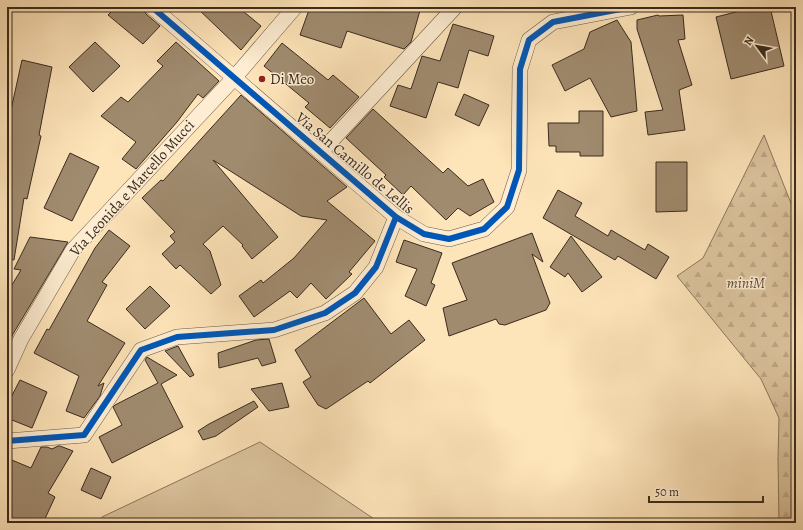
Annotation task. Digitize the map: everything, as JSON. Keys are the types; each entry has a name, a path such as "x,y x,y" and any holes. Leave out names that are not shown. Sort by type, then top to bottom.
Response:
{"street":[{"name":"Via San Camillo de Lellis","path":"152,7 396,217 424,234 449,239 484,229 507,207 518,170 520,69 529,40 563,14 631,7"},
{"name":"Via Leonida e Marcello Mucci","path":"7,370 21,338 74,250 234,78 295,7"},
{"name":"Via San Camillo de Lellis","path":"321,152 455,7"},
{"path":"7,442 84,435 141,350 177,337 274,330 325,313 355,293 376,267 396,217"}],"green space":[{"name":"miniM","path":"764,135 796,216 796,523 779,523 779,418 761,379 677,276 703,258"},
{"path":"260,442 380,523 102,523 102,517"}],"building":[{"path":"116,7 142,7 146,14 160,26 143,44 108,15"},
{"path":"196,7 238,7 261,26 241,50"},
{"path":"310,7 421,7 411,42 404,49 347,31 341,48 300,35"},
{"path":"756,7 770,7 784,66 731,79 716,17"},
{"path":"658,15 683,15 685,39 678,40 692,85 679,90 685,130 648,135 645,112 663,110 637,29 637,20"},
{"path":"617,20 631,42 637,111 611,117 590,78 565,91 552,65 584,49 590,32"},
{"path":"453,24 494,36 488,56 469,50 458,88 438,82 426,118 390,106 398,85 411,89 422,56 440,61"},
{"path":"95,42 120,66 93,92 69,67"},
{"path":"176,42 219,81 203,98 198,94 177,122 136,169 122,159 136,142 101,116 121,97 128,102 163,66 157,61"},
{"path":"282,43 328,80 333,75 359,97 330,128 305,107 309,103 264,66"},
{"path":"22,60 52,67 39,135 41,136 27,199 24,198 14,260 7,259 7,136 11,119 9,119"},
{"path":"464,94 489,105 479,126 455,115"},
{"path":"241,95 347,187 327,201 375,241 349,272 352,274 326,299 311,283 297,298 290,291 254,317 239,296 261,280 263,283 294,258 327,220 301,216 213,160 278,237 252,259 242,246 243,245 223,226 203,244 210,251 221,285 211,294 180,265 176,269 162,254 175,242 170,236 175,232 142,198 161,180 163,181"},
{"path":"373,109 443,173 448,168 468,186 483,179 494,202 470,216 458,208 446,220 411,186 403,195 384,177 386,175 346,138"},
{"path":"579,111 603,111 603,156 580,156 580,152 556,152 556,146 549,146 548,123 579,123"},
{"path":"70,153 99,167 72,221 44,208"},
{"path":"656,162 687,162 687,211 656,212"},
{"path":"558,190 582,203 575,216 608,236 611,230 645,250 648,244 669,257 656,279 618,256 615,260 543,218"},
{"path":"109,230 130,246 102,282 107,285 87,321 125,343 98,386 104,383 100,396 84,418 66,411 79,376 34,353 47,329 49,330 95,248"},
{"path":"532,233 543,262 532,254 550,303 546,310 505,325 499,324 496,319 449,336 443,308 467,300 452,263"},
{"path":"571,236 602,277 582,292 568,273 565,277 550,267"},
{"path":"30,237 68,242 13,334 7,348 7,293 21,270 14,269"},
{"path":"404,240 442,253 431,283 435,285 426,306 405,296 417,269 396,262"},
{"path":"150,286 170,306 145,329 126,309"},
{"path":"364,298 391,334 409,320 425,340 370,383 368,381 326,409 318,405 303,382 311,377 295,350"},
{"path":"269,339 276,362 262,366 258,358 219,368 218,353 256,340"},
{"path":"178,346 194,375 190,377 165,351"},
{"path":"147,357 177,375 161,384 183,427 112,463 99,437 122,425 113,407 115,405 158,383 145,360"},
{"path":"20,380 47,392 32,428 7,418 7,405"},
{"path":"282,383 289,407 269,411 251,389"},
{"path":"254,401 258,407 216,436 203,440 198,431"},
{"path":"58,446 73,451 48,493 55,497 43,523 7,523 7,458 31,468 41,447 52,449"},
{"path":"91,468 111,477 101,499 81,490"}],"cycle path":[{"path":"152,7 396,217 424,234 449,239 484,229 507,207 519,170 520,69 529,40 553,22 631,7"},
{"path":"7,441 84,435 141,350 177,337 274,330 325,313 355,293 376,267 396,217"}],"place":[{"name":"Di Meo","path":"262,79"}]}
